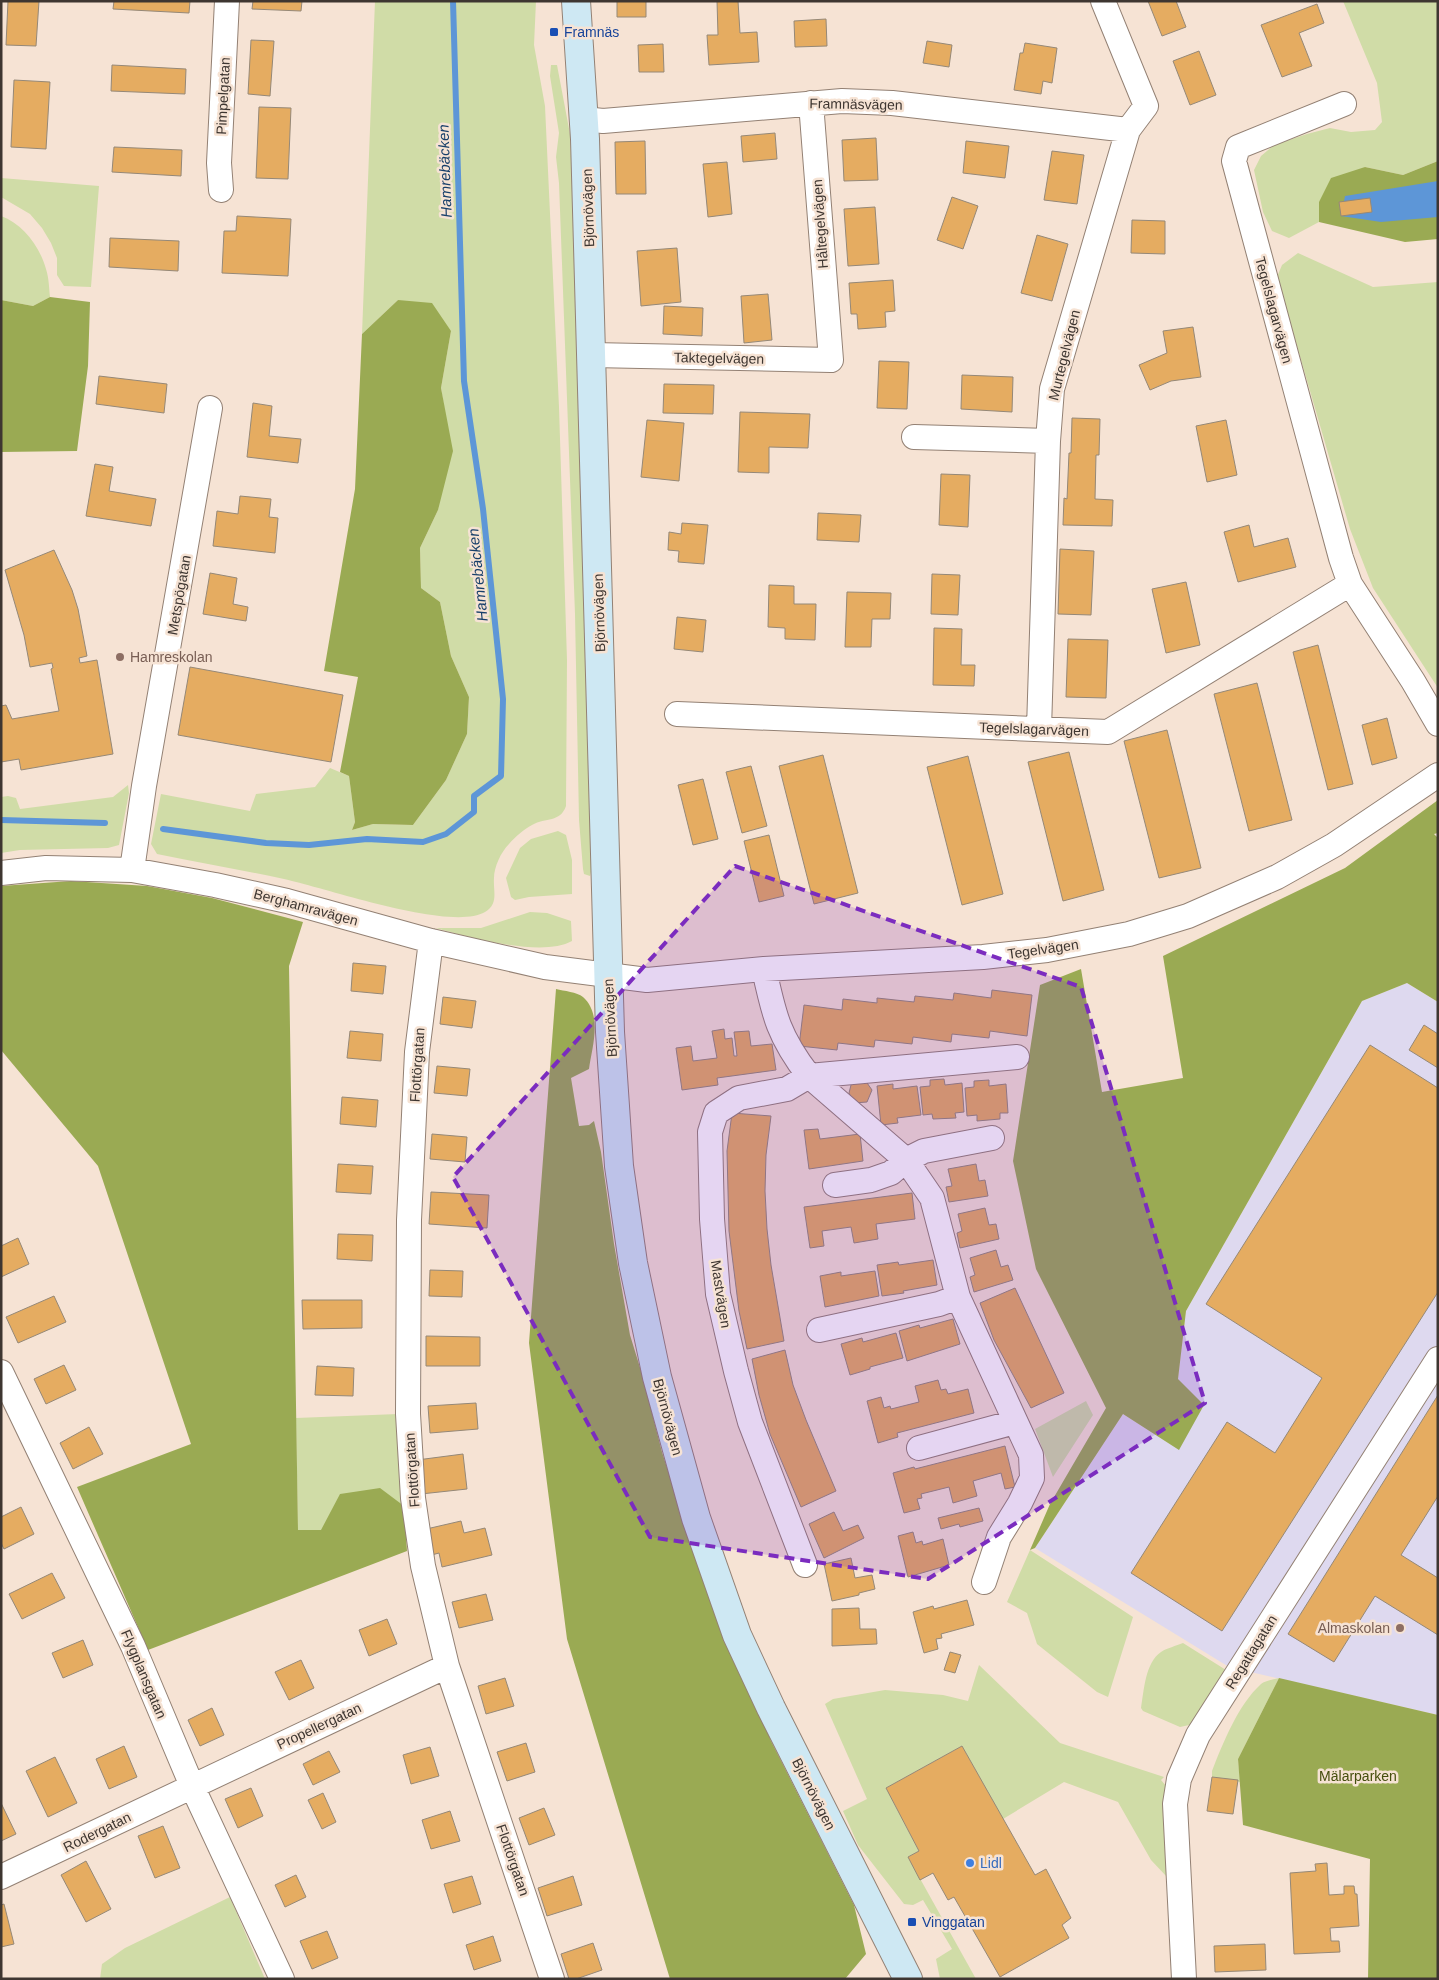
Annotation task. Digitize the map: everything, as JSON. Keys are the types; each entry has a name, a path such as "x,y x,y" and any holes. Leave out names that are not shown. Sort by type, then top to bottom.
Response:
{"main road":[{"name":"Björnövägen","path":"576,1 584,119 592,355 608,975 619,1166 633,1262 657,1377 696,1518 737,1635 759,1684 908,1979"}],"street":[{"name":"Pimpelgatan","path":"221,190 219,163 227,1"},
{"name":"Murtegelvägen","path":"1039,729 1048,441 1052,388 1128,130 1146,106 1103,1"},
{"name":"Framnäsvägen","path":"584,119 604,121 842,101 892,103 1128,130"},
{"name":"Håltegelvägen","path":"811,103 830,345"},
{"name":"Tegelslagarvägen","path":"1344,104 1238,147 1234,161 1341,558 1350,584 1438,724"},
{"name":"Taktegelvägen","path":"592,355 831,360 830,345"},
{"name":"Metspögatan","path":"132,870 144,786 210,408"},
{"path":"914,436 1048,441"},
{"name":"Tegelslagarvägen","path":"677,714 1108,732 1350,584"},
{"name":"Tegelvägen","path":"608,975 647,980 764,969 983,957 1047,950 1129,934 1188,916 1277,877 1334,845 1438,775"},
{"name":"Berghamravägen","path":"1,873 46,868 132,870 287,900 431,941 545,967 608,975"},
{"name":"Flottörgatan","path":"431,941 417,1052 409,1220 408,1414 413,1498 423,1566 447,1666 552,1979"},
{"path":"764,969 773,1013 784,1039 809,1076 906,1160 932,1198 958,1297 1031,1455 1032,1478 1020,1503 999,1537 984,1582"},
{"name":"Mastvägen","path":"805,1565 750,1422 718,1294 712,1219 710,1132 716,1114 738,1098 787,1089 809,1076 1017,1057"},
{"path":"834,1185 872,1180 891,1173 906,1160 924,1151 992,1138"},
{"path":"819,1330 939,1304 958,1297"},
{"name":"Regattagatan","path":"1184,1979 1175,1804 1178,1779 1198,1735 1438,1358"},
{"name":"Flygplansgatan","path":"1,1372 133,1646 192,1786 282,1979"},
{"path":"919,1448 1015,1422"},
{"name":"Propellergatan","path":"192,1786 447,1666"},
{"name":"Rodergatan","path":"1,1877 192,1786"}],"highlighted area":[{"path":"735,866 1081,987 1205,1403 928,1579 650,1537 453,1177"}],"shaded area":[{"path":"1407,983 1438,1002 1438,1715 1229,1667 1035,1548 1123,1414 1178,1449 1178,1379 1186,1311 1362,1001"}],"green space":[{"path":"375,1 536,1 534,45 545,106 559,407 567,660 566,806 560,815 526,829 506,847 495,869 494,901 492,905 485,912 468,917 445,917 418,913 284,879 157,854 151,844 161,794 250,811 256,794 315,787 330,768 349,776 355,822 352,830 373,824 413,825 446,780 467,734 469,697 451,656 440,602 421,588 420,548 438,510 446,419 441,388 451,331 398,300 362,334"},
{"path":"1343,1 1438,1 1438,161 1403,175 1365,167 1319,202 1319,222 1289,238 1272,231 1263,212 1254,170 1261,156 1274,145 1307,134 1330,128 1351,132 1375,130 1382,122 1377,83"},
{"path":"551,65 557,65 570,134 578,317 593,795 592,867 590,876 584,874 583,869 579,820 575,614 559,183 556,157 559,133 550,76"},
{"path":"1438,161 1438,239 1405,242 1319,222 1319,202 1331,178 1365,167 1403,175"},
{"path":"1,178 99,186 91,287 64,286 57,275 57,258 51,243 42,228 30,214 1,197"},
{"path":"1,216 23,230 30,237 43,261 48,276 50,297 33,306 1,300"},
{"path":"1298,253 1373,287 1438,282 1438,688 1373,588 1350,529 1277,277 1282,265"},
{"path":"50,297 90,302 88,366 77,451 1,452 1,300 33,306"},
{"path":"398,300 432,303 451,331 441,388 453,451 438,510 420,548 421,588 440,602 451,656 469,697 467,734 446,780 413,825 373,824 352,830 355,822 349,776 340,772 358,677 324,671 355,489 362,334"},
{"path":"128,785 129,793 119,845 108,848 20,850 1,853 1,797 16,798 20,809 113,797"},
{"path":"1438,800 1438,833 1434,834 1438,838 1438,1002 1407,983 1362,1001 1186,1311 1178,1379 1204,1405 1179,1450 1123,1414 1035,1548 1030,1550 1050,1504 1106,1408 1036,1269 1013,1161 1040,985 1081,969 1102,1092 1183,1078 1163,956 1345,868"},
{"path":"558,831 566,835 572,860 572,894 529,897 515,900 511,897 506,878 520,848 531,839"},
{"path":"71,881 147,886 212,898 303,922 289,966 298,1530 321,1530 340,1494 380,1488 404,1506 407,1551 148,1650 77,1487 191,1444 98,1166 1,1050 1,886"},
{"path":"530,912 547,913 571,921 572,941 559,946 524,947 485,941 436,928 481,928"},
{"path":"556,989 580,995 589,1004 593,1013 595,1032 589,1069 571,1078 579,1126 589,1125 594,1121 601,1152 614,1244 630,1335 662,1452 703,1579 771,1741 854,1905 866,1954 845,1979 670,1979 567,1639 529,1343"},
{"path":"1086,1401 1093,1415 1053,1477 1035,1429"},
{"path":"398,1414 404,1506 321,1530 298,1530 296,1418"},
{"path":"1030,1550 1133,1617 1108,1697 1097,1692 1037,1644 1027,1613 1007,1602"},
{"path":"1183,1643 1226,1670 1194,1724 1180,1727 1143,1711 1141,1708 1146,1678 1152,1663 1161,1652"},
{"path":"979,1665 1060,1743 1164,1777 1161,1780 1172,1793 1167,1877 1151,1860 1118,1802 1064,1782 1003,1819 962,1746 886,1788 919,1851 908,1857 976,1979 940,1979 936,1959 952,1949 923,1900 913,1905 904,1904 858,1845 843,1811 867,1799 825,1704 833,1699 885,1690 943,1695 968,1701"},
{"path":"1279,1678 1238,1759 1240,1782 1212,1777 1212,1771 1238,1713 1261,1684"},
{"name":"Mälarparken","path":"1279,1678 1438,1715 1438,1979 1368,1979 1370,1859 1243,1825 1238,1759"},
{"path":"230,1897 265,1979 100,1979 102,1964 125,1948"}],"water":[{"path":"1438,181 1438,217 1381,222 1341,216 1345,196"}],"building":[{"path":"8,1 39,1 36,46 6,45"},
{"path":"114,1 190,1 189,13 113,9"},
{"path":"253,1 302,1 301,11 252,9"},
{"path":"617,1 646,1 646,17 617,17"},
{"path":"717,1 738,1 740,33 757,32 759,62 709,65 707,35 718,35"},
{"path":"1148,1 1176,1 1186,27 1162,36"},
{"path":"1317,4 1324,23 1299,33 1312,66 1282,77 1261,25"},
{"path":"826,19 827,46 795,47 794,21"},
{"path":"251,40 274,41 270,96 248,94"},
{"path":"927,41 952,45 949,67 923,63"},
{"path":"1025,43 1057,48 1052,83 1043,81 1041,94 1014,90 1020,53 1023,53"},
{"path":"663,44 664,72 639,72 638,45"},
{"path":"1199,51 1216,95 1190,105 1173,61"},
{"path":"112,65 186,69 185,94 111,91"},
{"path":"14,80 50,82 46,149 11,147"},
{"path":"259,107 291,108 288,179 256,178"},
{"path":"775,133 777,159 743,162 741,136"},
{"path":"876,138 878,180 844,181 842,140"},
{"path":"645,141 646,194 616,194 615,142"},
{"path":"966,141 1009,146 1005,178 963,173"},
{"path":"114,147 182,150 181,176 112,172"},
{"path":"1052,151 1084,155 1077,204 1044,200"},
{"path":"727,162 732,214 708,217 703,164"},
{"path":"952,197 978,206 963,249 937,240"},
{"path":"1370,198 1372,212 1341,216 1339,202"},
{"path":"875,207 879,264 848,266 844,209"},
{"path":"237,216 291,219 288,276 222,273 224,231 236,231"},
{"path":"1132,220 1165,221 1165,254 1131,253"},
{"path":"1037,235 1068,244 1052,301 1021,293"},
{"path":"110,238 179,241 178,271 109,267"},
{"path":"677,248 681,302 641,306 637,251"},
{"path":"893,280 895,311 885,312 886,327 858,329 857,314 851,314 849,283"},
{"path":"768,294 772,340 744,343 741,296"},
{"path":"664,306 703,308 702,336 663,334"},
{"path":"1193,327 1201,377 1171,381 1150,390 1139,365 1167,353 1163,331"},
{"path":"879,361 909,362 907,409 877,408"},
{"path":"962,375 1013,377 1012,412 961,409"},
{"path":"99,376 167,384 164,413 96,404"},
{"path":"664,384 714,385 713,414 663,413"},
{"path":"253,403 272,406 269,436 301,439 298,463 247,457"},
{"path":"740,412 810,414 808,448 769,447 769,473 738,472"},
{"path":"1072,418 1100,419 1099,455 1096,455 1095,499 1113,500 1112,526 1063,525 1064,498 1067,499 1069,453 1071,453"},
{"path":"647,420 684,423 679,481 641,477"},
{"path":"1226,420 1237,475 1207,482 1196,426"},
{"path":"95,464 113,467 109,491 156,499 151,526 86,516"},
{"path":"941,474 970,475 968,527 939,525"},
{"path":"240,496 271,499 269,517 278,518 275,553 213,546 217,511 238,514"},
{"path":"818,513 861,515 859,542 817,540"},
{"path":"682,523 708,525 704,564 678,562 679,551 668,550 669,532 681,534"},
{"path":"1249,525 1254,547 1288,538 1296,567 1238,582 1224,532"},
{"path":"1060,549 1094,551 1091,615 1058,614"},
{"path":"54,550 72,590 78,609 87,656 79,658 80,663 97,660 113,754 21,770 19,759 1,762 1,706 6,705 12,719 59,711 51,669 53,668 52,663 30,667 24,635 5,570"},
{"path":"210,573 237,578 233,604 248,607 246,621 203,614"},
{"path":"932,574 960,575 958,615 931,614"},
{"path":"1186,582 1200,645 1166,653 1152,589"},
{"path":"769,585 794,586 794,604 816,604 815,640 785,639 785,628 768,627"},
{"path":"847,592 891,593 890,619 872,619 871,647 845,647"},
{"path":"677,617 706,620 703,652 674,649"},
{"path":"934,628 962,629 961,665 975,665 974,686 933,685"},
{"path":"1068,639 1108,640 1106,698 1066,697"},
{"path":"1318,645 1353,784 1328,790 1293,652"},
{"path":"190,667 343,695 331,762 178,735"},
{"path":"1257,683 1292,820 1249,831 1214,694"},
{"path":"1387,718 1397,758 1372,765 1362,725"},
{"path":"1167,730 1201,868 1159,878 1124,741"},
{"path":"1069,752 1104,890 1063,901 1028,762"},
{"path":"823,755 858,893 814,904 779,766"},
{"path":"968,756 1003,894 962,905 927,767"},
{"path":"751,766 767,826 742,833 726,772"},
{"path":"703,779 718,839 693,845 678,785"},
{"path":"769,835 784,896 759,902 744,841"},
{"path":"353,963 386,966 383,994 351,991"},
{"path":"992,990 1032,995 1027,1036 990,1031 989,1038 952,1034 951,1042 913,1037 912,1044 875,1040 874,1047 838,1043 837,1050 799,1046 804,1005 842,1010 843,999 877,1003 877,998 914,1002 915,996 953,1000 954,993 991,998"},
{"path":"443,997 476,1001 472,1028 440,1024"},
{"path":"1424,1025 1438,1034 1438,1068 1409,1050"},
{"path":"724,1029 725,1039 732,1038 734,1056 737,1056 734,1032 749,1031 751,1046 772,1044 776,1070 717,1078 718,1085 682,1090 676,1048 691,1046 693,1061 717,1058 712,1031"},
{"path":"350,1031 383,1034 381,1061 347,1058"},
{"path":"1370,1045 1438,1088 1438,1292 1222,1631 1131,1573 1227,1422 1275,1453 1322,1378 1206,1304"},
{"path":"437,1066 470,1069 467,1096 434,1093"},
{"path":"944,1079 945,1085 962,1083 964,1112 955,1113 956,1118 933,1119 932,1114 923,1115 920,1087 930,1086 930,1080"},
{"path":"865,1080 872,1090 867,1102 854,1103 849,1093 852,1081"},
{"path":"989,1080 989,1086 1006,1084 1008,1113 1000,1113 1000,1119 977,1121 977,1115 967,1116 965,1088 974,1087 974,1081"},
{"path":"893,1084 893,1089 917,1086 921,1115 897,1118 898,1123 881,1125 877,1086"},
{"path":"342,1097 378,1100 376,1127 340,1124"},
{"path":"732,1113 771,1116 766,1155 767,1229 784,1341 747,1349 739,1311 729,1231 727,1151"},
{"path":"818,1129 820,1139 860,1134 863,1161 809,1169 804,1130"},
{"path":"432,1134 467,1137 465,1162 430,1159"},
{"path":"338,1164 373,1166 371,1194 336,1192"},
{"path":"976,1164 979,1181 985,1180 988,1196 949,1202 946,1187 952,1186 948,1169"},
{"path":"431,1192 489,1195 487,1228 429,1224"},
{"path":"912,1193 915,1219 876,1224 878,1239 854,1243 851,1227 822,1231 824,1246 810,1248 804,1207"},
{"path":"985,1208 989,1225 996,1224 999,1239 960,1248 957,1233 962,1231 958,1214"},
{"path":"338,1234 373,1235 372,1261 337,1259"},
{"path":"18,1238 29,1264 1,1277 1,1246"},
{"path":"996,1250 1001,1267 1008,1265 1013,1280 974,1292 970,1277 975,1275 970,1258"},
{"path":"933,1260 937,1285 882,1296 877,1265 898,1262 899,1265"},
{"path":"430,1270 463,1271 462,1297 429,1296"},
{"path":"875,1271 879,1296 825,1307 820,1276 841,1272 841,1276"},
{"path":"1015,1288 1064,1393 1031,1408 994,1340 980,1303"},
{"path":"54,1296 66,1322 18,1343 6,1317"},
{"path":"302,1300 362,1300 362,1328 303,1329"},
{"path":"953,1319 960,1344 907,1361 899,1331 919,1325 920,1328"},
{"path":"896,1333 903,1358 870,1367 870,1369 850,1375 841,1344 862,1338 863,1342"},
{"path":"426,1336 480,1337 480,1366 426,1366"},
{"path":"785,1350 793,1385 836,1491 801,1507 770,1434 759,1395 752,1359"},
{"path":"64,1365 76,1390 46,1404 34,1379"},
{"path":"317,1366 354,1368 353,1396 315,1395"},
{"path":"938,1380 941,1390 946,1389 948,1394 968,1389 974,1413 897,1433 898,1437 878,1443 867,1401 881,1397 884,1408 890,1406 891,1409 919,1402 915,1386"},
{"path":"1438,1395 1438,1496 1401,1555 1438,1578 1438,1635 1375,1596 1334,1662 1288,1634"},
{"path":"476,1403 478,1429 430,1433 428,1406"},
{"path":"89,1427 103,1454 73,1469 60,1443"},
{"path":"1005,1446 1015,1487 1005,1489 1001,1473 973,1481 977,1496 953,1503 949,1487 921,1494 922,1498 917,1499 920,1509 904,1513 893,1473"},
{"path":"463,1454 467,1489 421,1494 417,1460"},
{"path":"21,1507 34,1534 4,1549 1,1543 1,1517"},
{"path":"979,1508 983,1521 960,1527 959,1524 941,1529 938,1518"},
{"path":"834,1512 843,1531 858,1525 864,1538 824,1558 809,1524"},
{"path":"461,1521 464,1533 485,1528 492,1555 442,1567 439,1553 428,1556 422,1530"},
{"path":"913,1532 916,1543 922,1541 923,1545 943,1539 949,1565 908,1577 898,1536"},
{"path":"851,1558 855,1578 872,1575 875,1589 832,1601 824,1564"},
{"path":"52,1573 65,1598 22,1619 9,1594"},
{"path":"486,1594 493,1620 459,1628 452,1602"},
{"path":"967,1600 974,1625 941,1634 942,1638 936,1639 938,1649 924,1653 913,1612 933,1606 934,1609"},
{"path":"859,1608 860,1629 876,1629 877,1644 832,1646 832,1609"},
{"path":"387,1619 397,1644 369,1656 359,1630"},
{"path":"83,1640 93,1665 63,1678 52,1653"},
{"path":"950,1652 961,1655 955,1673 944,1670"},
{"path":"301,1660 314,1688 289,1700 275,1672"},
{"path":"505,1678 514,1706 486,1714 478,1686"},
{"path":"212,1708 224,1735 200,1746 188,1720"},
{"path":"526,1743 535,1772 507,1781 497,1752"},
{"path":"124,1746 137,1777 109,1789 96,1759"},
{"name":"Lidl","path":"962,1746 1035,1875 1046,1869 1071,1918 1062,1925 1069,1938 1000,1977 954,1897 948,1900 933,1873 920,1880 908,1857 919,1851 886,1788"},
{"path":"430,1747 439,1776 411,1784 403,1755"},
{"path":"329,1751 340,1772 313,1785 303,1764"},
{"path":"55,1757 77,1803 48,1817 26,1771"},
{"path":"1212,1777 1238,1780 1233,1814 1207,1811"},
{"path":"251,1788 263,1816 238,1828 225,1799"},
{"path":"323,1793 336,1822 322,1829 308,1800"},
{"path":"1,1803 16,1834 1,1841"},
{"path":"544,1808 555,1835 529,1845 519,1818"},
{"path":"450,1811 460,1841 431,1849 422,1820"},
{"path":"163,1826 180,1868 155,1878 138,1836"},
{"path":"86,1861 111,1909 86,1922 61,1875"},
{"path":"1327,1863 1329,1895 1344,1894 1344,1886 1354,1886 1355,1894 1357,1894 1359,1926 1330,1928 1331,1941 1339,1941 1340,1952 1294,1954 1290,1873 1316,1871 1315,1864"},
{"path":"296,1875 306,1897 285,1907 275,1885"},
{"path":"472,1876 481,1904 453,1913 444,1884"},
{"path":"573,1876 582,1905 547,1916 538,1888"},
{"path":"4,1904 14,1944 1,1947 1,1905"},
{"path":"327,1931 338,1958 312,1969 300,1941"},
{"path":"493,1936 501,1961 474,1970 466,1945"},
{"path":"593,1943 602,1970 576,1979 569,1979 561,1954"},
{"path":"1265,1944 1266,1970 1215,1972 1214,1946"}],"waterway":[{"name":"Hamrebäcken","path":"163,829 266,843 309,845 367,839 423,842 446,834 474,812 474,796 501,776 503,699 483,509 464,381 453,1"},
{"name":"Hamrebäcken","path":"1,820 105,823"}],"place":[{"name":"Framnäs","path":"554,32"},
{"name":"Hamreskolan","path":"120,657"},
{"name":"Almaskolan","path":"1400,1628"},
{"name":"Lidl","path":"970,1863"},
{"name":"Vinggatan","path":"912,1922"}]}
